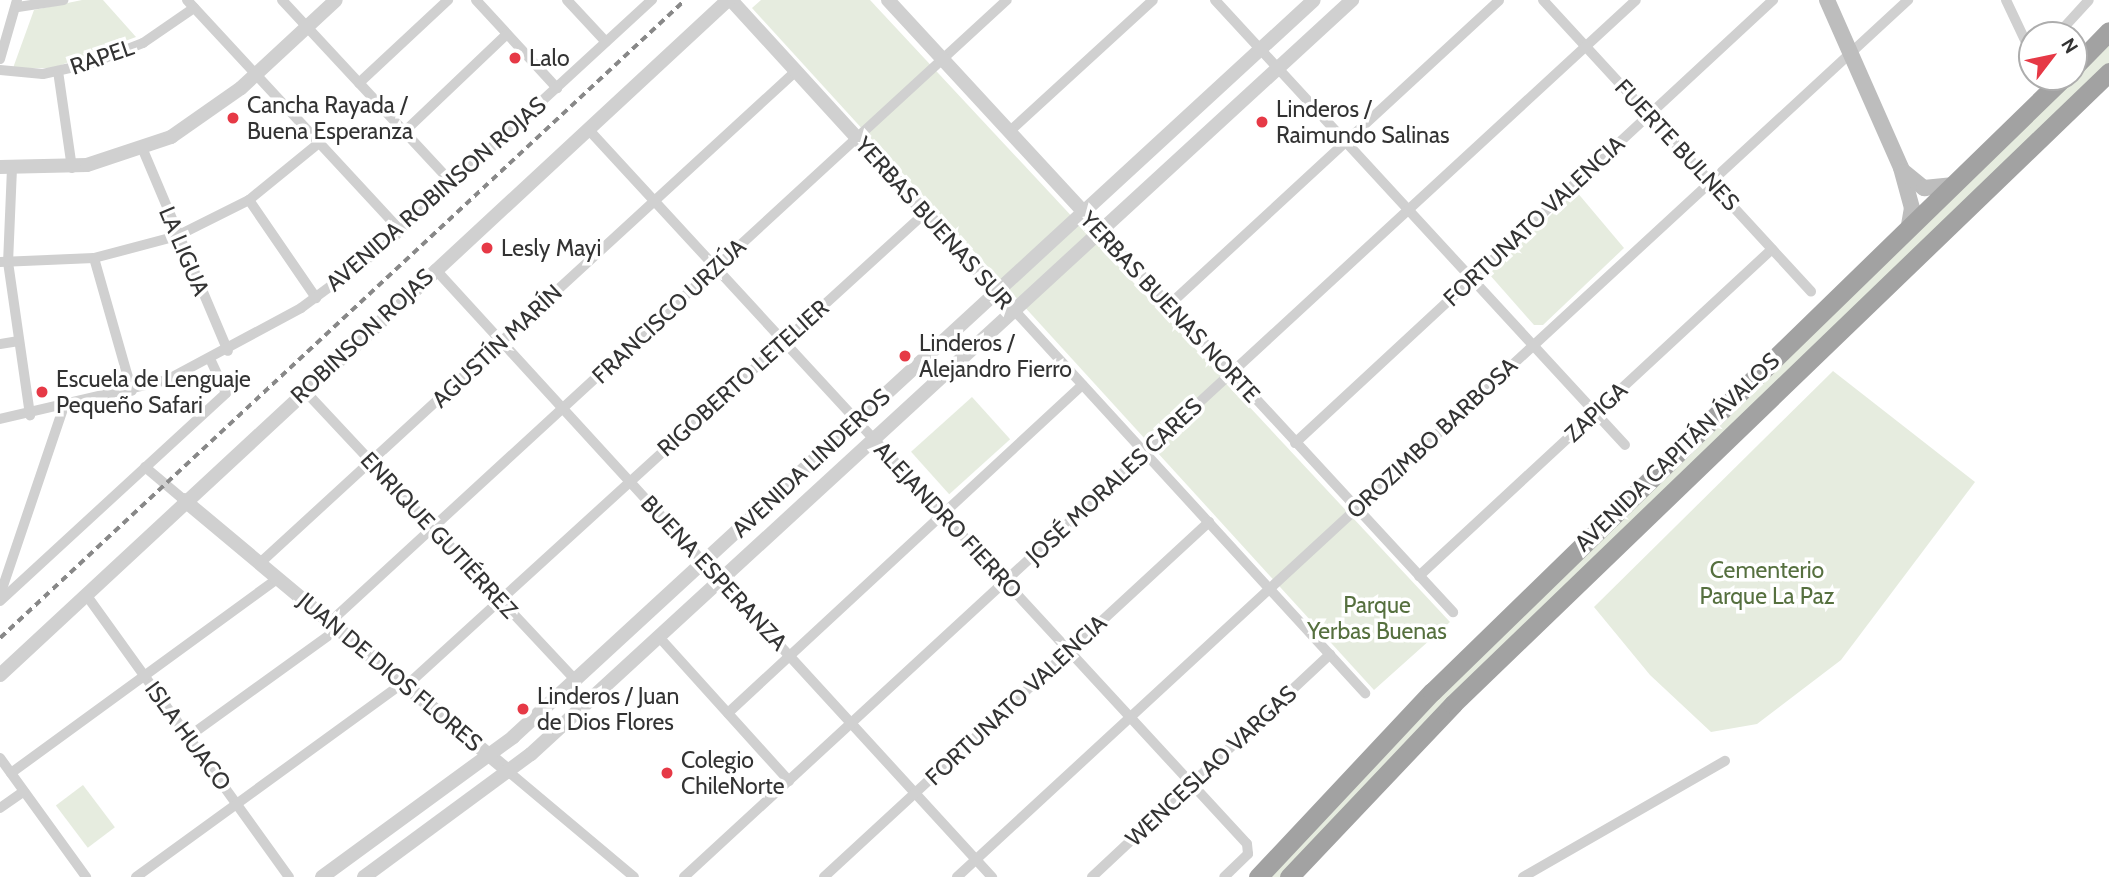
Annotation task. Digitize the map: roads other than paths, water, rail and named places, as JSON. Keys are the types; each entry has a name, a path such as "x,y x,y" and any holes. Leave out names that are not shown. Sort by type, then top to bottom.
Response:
{"highway":[{"path":"2088,53 2109,31"},
{"name":"AVENIDA CAPITÁN ÁVALOS","path":"1289,877 1475,681 2109,72"},
{"name":"AVENIDA CAPITÁN ÁVALOS","path":"1258,877 1432,692 2050,91"}],"main road":[{"path":"1827,0 1901,168 1912,208 1907,232"},
{"path":"1901,168 1924,188 1954,185"}],"street":[{"path":"0,59 18,4 63,0"},
{"path":"282,0 453,184"},
{"path":"30,415 4,262 6,168 72,168 143,150 198,121 255,74 336,0"},
{"path":"359,83 448,0"},
{"path":"476,0 557,88"},
{"path":"567,0 606,42"},
{"name":"AVENIDA ROBINSON ROJAS","path":"0,419 63,409 132,391 211,360 316,298 401,231 652,0"},
{"name":"YERBAS BUENAS SUR","path":"729,0 1365,693"},
{"name":"ROBINSON ROJAS","path":"0,675 87,596 184,500 729,0"},
{"name":"YERBAS BUENAS NORTE","path":"888,0 1454,612"},
{"name":"FRANCISCO URZÚA","path":"188,737 334,625 433,528 1007,0"},
{"path":"1009,132 1153,0"},
{"path":"1215,0 1625,445"},
{"name":"AVENIDA LINDEROS","path":"322,877 490,756 1314,0"},
{"name":"AVENIDA LINDEROS","path":"364,877 509,772 1352,0"},
{"path":"1169,305 1499,0"},
{"name":"FUERTE BULNES","path":"1543,0 1811,291"},
{"name":"JOSÉ MORALES CARES","path":"684,877 1636,0"},
{"name":"FORTUNATO VALENCIA","path":"1295,443 1773,0"},
{"name":"OROZIMBO BARBOSA","path":"957,877 1908,0"},
{"path":"2006,0 2018,26"},
{"path":"2070,21 2089,0"},
{"path":"190,4 401,231"},
{"name":"RAPEL","path":"0,70 58,71 125,51 190,4"},
{"path":"404,132 507,34"},
{"path":"58,71 72,168"},
{"name":"AGUSTÍN MARÍN","path":"260,563 796,71"},
{"name":"ALEJANDRO FIERRO","path":"588,129 1250,850 1224,877"},
{"path":"4,262 94,258 177,236 249,200 319,143"},
{"name":"LA LIGUA","path":"143,150 177,236 228,351"},
{"path":"249,200 316,298"},
{"name":"RIGOBERTO LETELIER","path":"136,877 405,684 925,212"},
{"name":"ZAPIGA","path":"1419,576 1772,248"},
{"path":"94,258 132,391"},
{"name":"BUENA ESPERANZA","path":"435,269 992,877"},
{"path":"0,344 19,341"},
{"path":"1,598 226,393 211,360"},
{"path":"727,713 1082,385"},
{"name":"ENRIQUE GUTIÉRREZ","path":"304,390 575,680"},
{"path":"1,598 63,409"},
{"name":"JUAN DE DIOS FLORES","path":"145,467 634,877"},
{"name":"FORTUNATO VALENCIA","path":"824,877 1209,522"},
{"path":"11,773 278,578"},
{"name":"ISLA HUACO","path":"87,596 289,877"},
{"path":"659,637 789,781"},
{"name":"WENCESLAO VARGAS","path":"1092,877 1330,654"},
{"path":"0,758 86,877"},
{"path":"1523,877 1725,761"},
{"path":"0,808 24,791"}],"railway":[{"path":"0,638 685,0"}],"place":[{"name":"Lalo","path":"515,58"},
{"name":"Cancha Rayada / Buena Esperanza","path":"233,118"},
{"name":"Linderos / Raimundo Salinas","path":"1262,122"},
{"name":"Lesly Mayi","path":"487,248"},
{"name":"Linderos / Alejandro Fierro","path":"905,356"},
{"name":"Escuela de Lenguaje Pequeño Safari","path":"42,392"},
{"name":"Linderos / Juan de Dios Flores","path":"523,709"},
{"name":"Colegio ChileNorte","path":"667,773"}],"park label":[{"name":"Cementerio Parque La Paz","path":"1767,583"},
{"name":"Parque Yerbas Buenas","path":"1377,618"}]}
